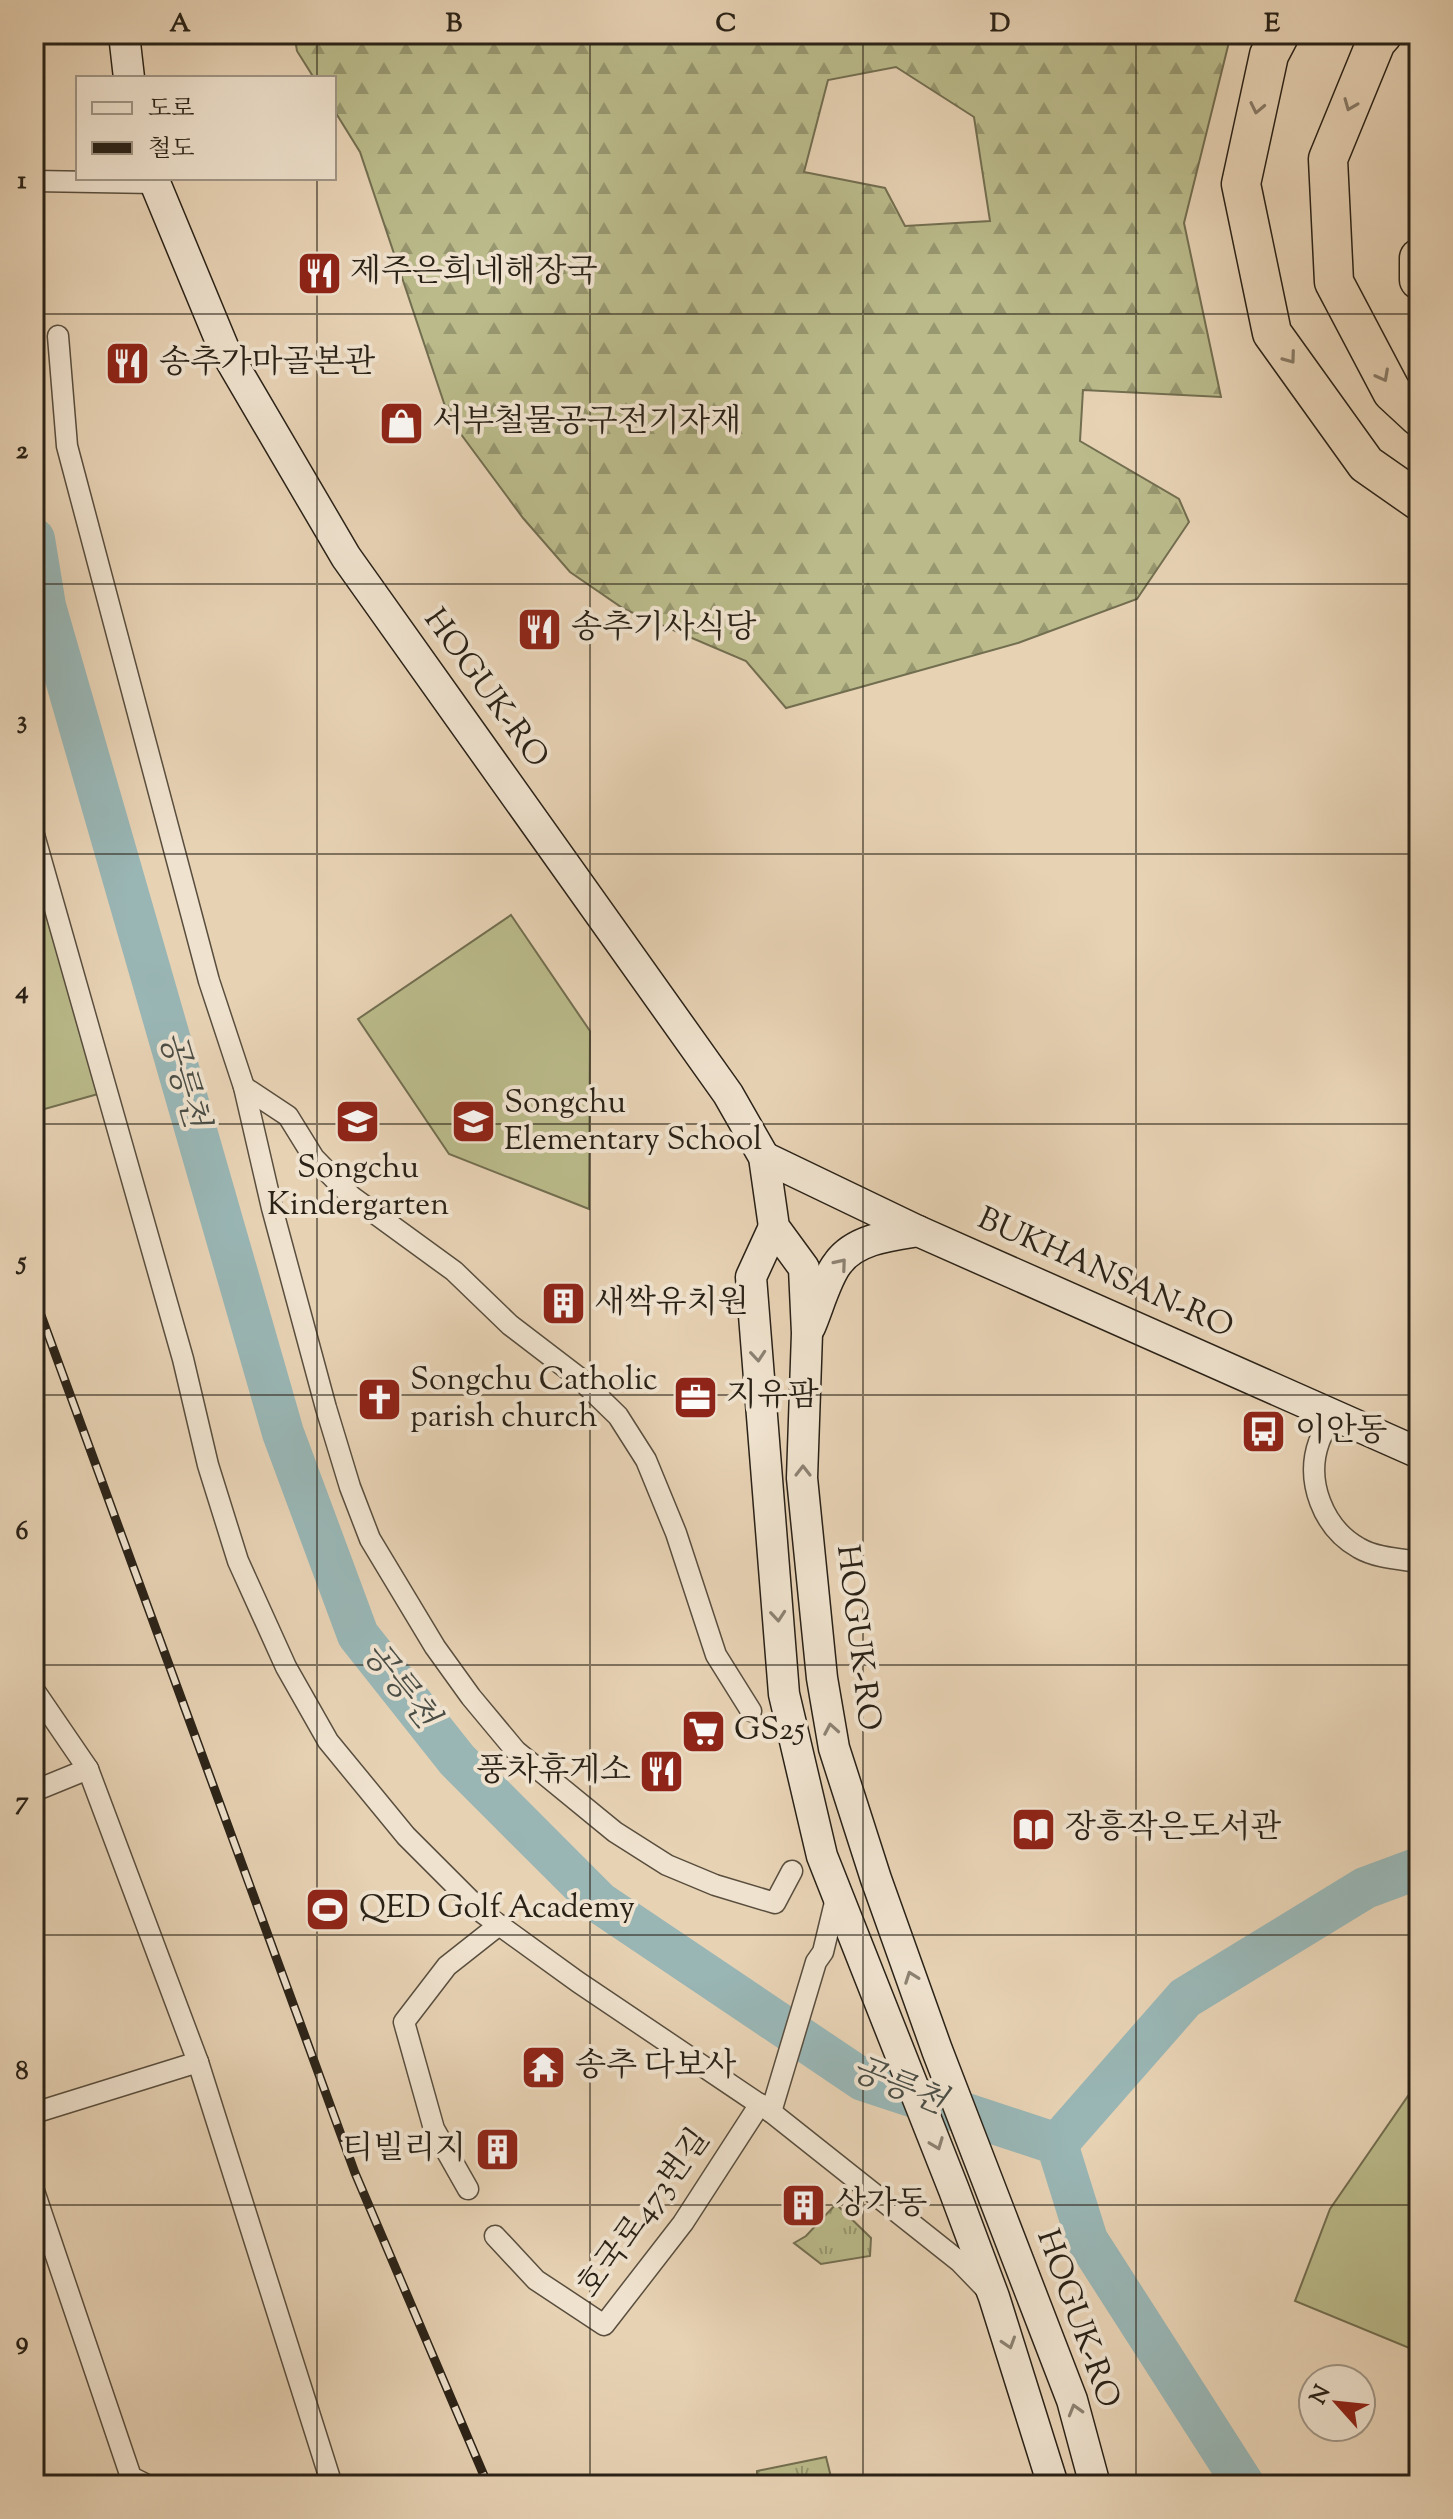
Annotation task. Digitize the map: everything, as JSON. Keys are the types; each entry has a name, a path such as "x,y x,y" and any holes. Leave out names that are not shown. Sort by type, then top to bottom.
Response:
{"highway":[{"path":"1280,34 1269,55 1241,184 1272,333 1366,464 1419,501"},
{"path":"1383,34 1376,42 1328,159 1334,282 1392,392 1419,417"},
{"path":"1419,258 1419,280"}],"street":[{"path":"124,34 129,76"},
{"path":"38,182 154,181"},
{"name":"HOGUK-RO","path":"154,181 224,349 346,557 728,1094 764,1157 774,1227 804,1268 807,1333 802,1478 834,1748 937,2050 1072,2400 1095,2485"},
{"path":"58,336 67,446 209,981 244,1087 272,1208 350,1487 370,1539 435,1647 516,1751 615,1832 667,1865 715,1885 775,1903 792,1871"},
{"path":"34,835 183,1359 208,1465 238,1561 286,1667 328,1741 406,1836 484,1914 766,2108 960,2262 994,2297"},
{"path":"244,1087 288,1116 314,1158 351,1196 454,1271 510,1325 578,1377 618,1416 646,1460 676,1533 716,1655 751,1711"},
{"name":"BUKHANSAN-RO","path":"764,1157 918,1231 1419,1453"},
{"path":"774,1227 751,1277 784,1694 822,1856 900,2046 994,2297 1053,2485"},
{"path":"807,1333 838,1262 859,1247 883,1236 918,1231"},
{"path":"1334,1415 1319,1442 1315,1460 1314,1486 1325,1515 1340,1535 1360,1549 1419,1562"},
{"path":"34,1690 88,1769 198,2062 332,2485"},
{"path":"34,1791 88,1769"},
{"path":"766,2108 816,1962 823,1952 838,1891"},
{"path":"468,2189 434,2129 404,2022 447,1966 499,1925"},
{"path":"34,2113 198,2062"},
{"name":"호국로473번길","path":"495,2236 536,2280 604,2325 766,2108"},
{"path":"34,2191 131,2477 147,2485"}],"green space":[{"path":"294,34 1231,34 1184,223 1221,397 1083,390 1080,441 1179,499 1189,522 1137,599 1018,643 786,708 746,661 624,609 570,572 523,518 449,418 360,152 336,113 336,76 313,76 297,51","holes":["896,67 974,117 990,221 905,226 885,188 804,172 828,80"]},
{"path":"34,869 98,1094 34,1112"},
{"path":"511,915 590,1031 589,1209 449,1154 358,1019"},
{"path":"1419,2080 1419,2352 1295,2301 1330,2209"},
{"path":"836,2204 871,2238 870,2256 821,2264 794,2243 806,2236"},
{"path":"826,2457 833,2485 757,2485 757,2471"}],"waterway":[{"name":"공릉천","path":"34,539 45,606 283,1433 358,1635 457,1760 600,1903 863,2080 1057,2144 1087,2240 1244,2485"},
{"path":"1057,2144 1185,1998 1365,1888 1419,1868"}],"railway":[{"path":"34,1296 355,2173 488,2485"}],"place":[{"name":"제주은희네해장국","path":"319,273"},
{"name":"송추가마골본관","path":"128,364"},
{"name":"서부철물공구전기자재","path":"401,423"},
{"name":"송추기사식당","path":"540,629"},
{"name":"Songchu Kindergarten","path":"358,1122"},
{"name":"Songchu Elementary School","path":"473,1122"},
{"name":"새싹유치원","path":"563,1304"},
{"name":"지유팜","path":"695,1397"},
{"name":"Songchu Catholic parish church","path":"379,1399"},
{"name":"이안동","path":"1264,1432"},
{"name":"GS25","path":"703,1731"},
{"name":"풍차휴게소","path":"662,1772"},
{"name":"장흥작은도서관","path":"1034,1829"},
{"name":"QED Golf Academy","path":"328,1909"},
{"name":"송추 다보사","path":"544,2067"},
{"name":"티빌리지","path":"497,2150"},
{"name":"상가동","path":"804,2205"}]}
